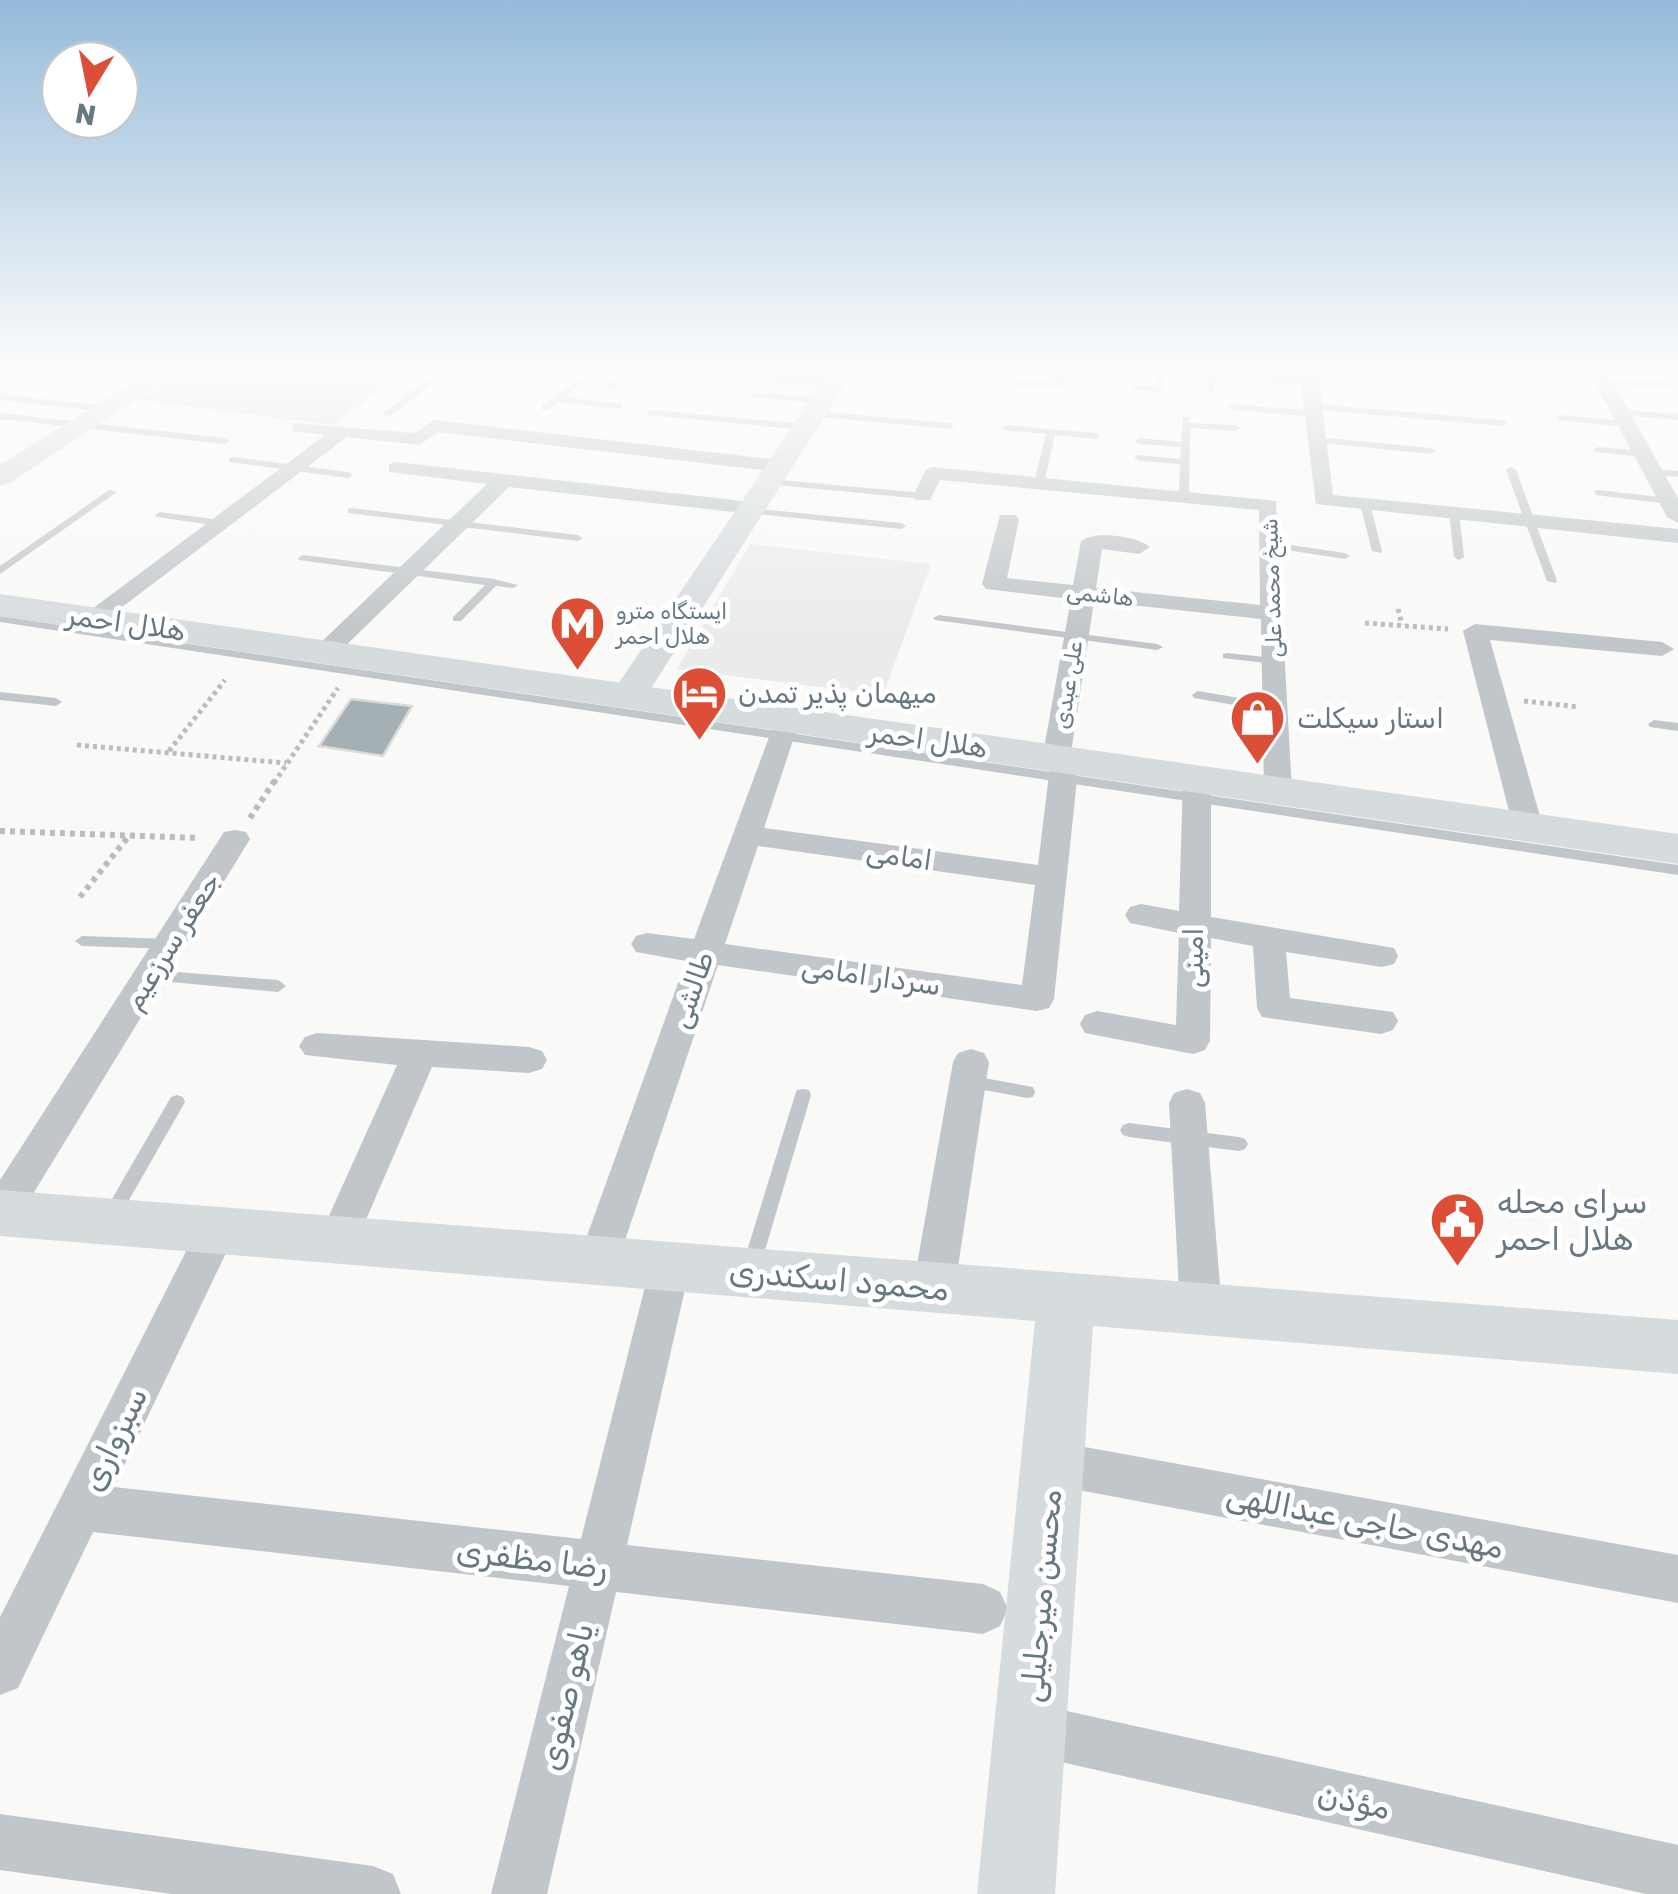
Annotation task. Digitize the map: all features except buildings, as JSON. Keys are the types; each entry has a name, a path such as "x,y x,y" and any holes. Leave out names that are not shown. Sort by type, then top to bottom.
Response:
{"main road":[{"name":"هلال احمر","path":"0,605 337,662 628,696 784,728 1061,765 1197,788 1278,791 1678,849"}],"street":[{"path":"0,477 28,459"},
{"path":"92,618 305,459"},
{"path":"600,459 762,492"},
{"path":"628,696 785,459"},
{"path":"1318,459 1323,500 1678,536"},
{"path":"1646,459 1674,509"},
{"path":"396,468 504,480 762,492"},
{"path":"922,496 933,472 1039,483 1123,498 1184,497"},
{"path":"337,662 409,571 504,480"},
{"name":"شیخ محمد علی","path":"1184,497 1269,505 1278,791"},
{"name":"هاشمی","path":"1008,520 994,584 1272,613"},
{"name":"علی عبدی","path":"1061,765 1092,541 1140,547"},
{"path":"1528,827 1475,631 1662,648"},
{"name":"طالشی","path":"598,1260 784,728"},
{"path":"1052,877 1061,765"},
{"name":"امینی","path":"1097,1024 1193,1041 1197,788"},
{"name":"امامی","path":"746,836 1052,877"},
{"name":"جعفر سرزعیم","path":"0,1213 235,840"},
{"name":"سردار امامی","path":"647,944 1038,1000 1052,877"},
{"path":"1141,915 1382,956"},
{"path":"1269,938 1274,1008 1381,1021"},
{"path":"317,1046 529,1060"},
{"path":"338,1240 420,1053"},
{"path":"934,1288 969,1072"},
{"path":"1188,1121 1201,1309"},
{"name":"محمود اسکندری","path":"0,1213 1678,1347"},
{"name":"سبزواری","path":"4,1655 217,1230"},
{"name":"یاهو صفوی","path":"518,1894 670,1266"},
{"name":"محسن میرجلیلی","path":"1016,1894 1066,1298"},
{"name":"مهدی حاجی عبداللهی","path":"1052,1463 1678,1580"},
{"name":"رضا مظفری","path":"81,1507 983,1609"},
{"name":"مؤذن","path":"1030,1729 1678,1873"},
{"path":"0,1842 373,1894"}],"lane":[{"path":"1039,483 1045,459"},
{"path":"1155,459 1185,462 1184,497"},
{"path":"1634,459 1678,474"},
{"path":"232,460 348,475"},
{"path":"1511,470 1552,581"},
{"path":"0,571 112,492"},
{"path":"762,492 922,496"},
{"path":"762,492 900,526"},
{"path":"1598,493 1674,509"},
{"path":"1365,504 1377,551"},
{"path":"351,511 578,538"},
{"path":"1454,513 1458,558"},
{"path":"160,515 220,524"},
{"path":"1270,544 1345,556"},
{"path":"303,558 512,585"},
{"path":"457,619 494,582"},
{"path":"0,618 337,662 784,728"},
{"path":"939,618 1157,648"},
{"path":"1228,656 1274,661"},
{"path":"1198,695 1275,708"},
{"path":"0,696 56,702"},
{"path":"1654,724 1678,727"},
{"path":"1197,788 1678,870"},
{"path":"82,941 170,944"},
{"path":"150,975 278,986"},
{"path":"969,1072 1026,1092"},
{"path":"750,1273 803,1095"},
{"path":"108,1222 176,1102"},
{"path":"1129,1130 1188,1121 1239,1144"}],"path":[{"path":"1398,610 1402,625"},
{"path":"1365,622 1475,631"},
{"path":"0,832 235,840 287,763 337,662"},
{"path":"168,752 224,680"},
{"path":"1493,698 1578,707"},
{"path":"77,744 287,763"},
{"path":"80,897 129,836"}],"shaded area":[{"path":"750,544 931,564 883,695 677,669"}],"place":[{"name":"ایستگاه مترو هلال احمر","path":"577,673"},
{"name":"میهمان پذیر تمدن","path":"699,742"},
{"name":"استار سیکلت","path":"1258,767"},
{"name":"سرای محله هلال احمر","path":"1458,1269"}]}
